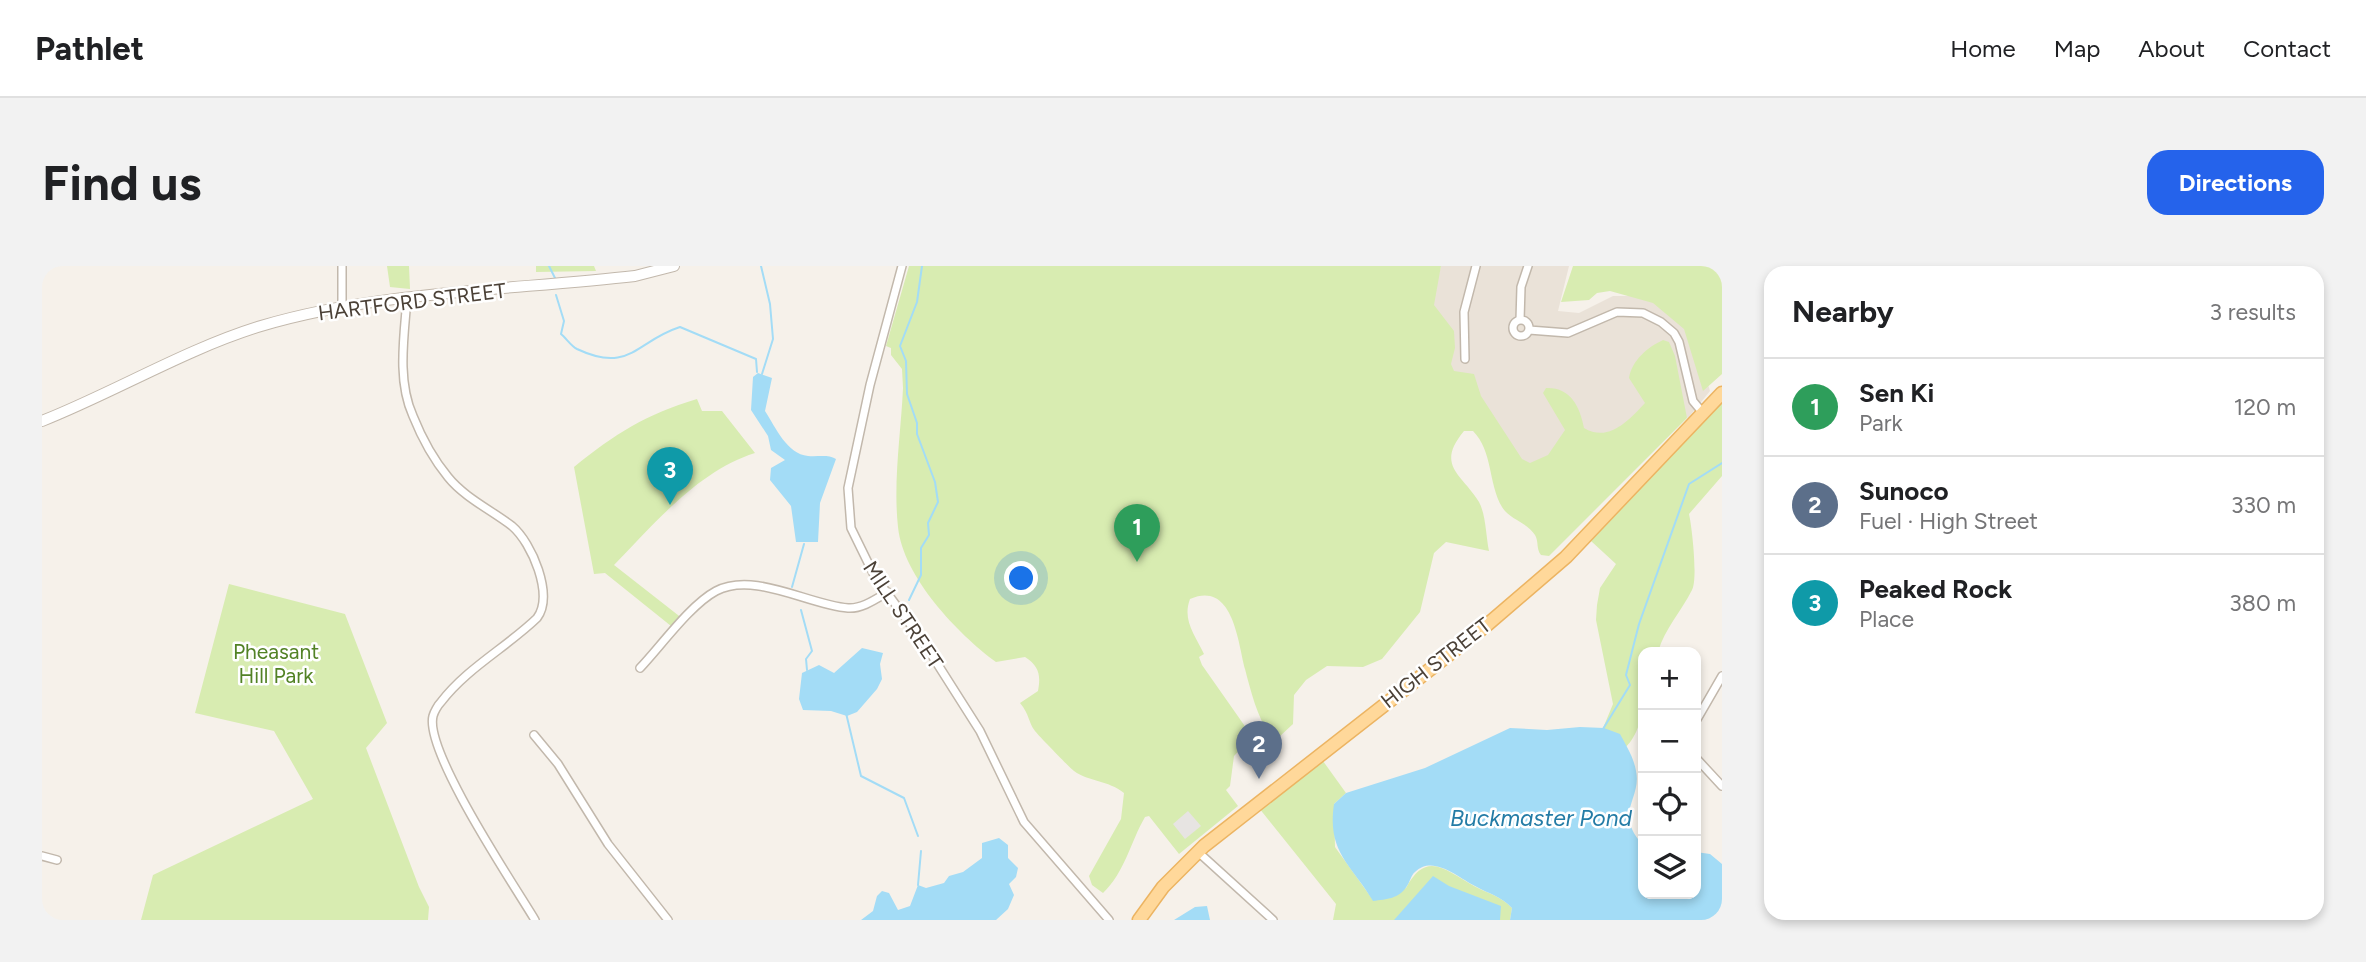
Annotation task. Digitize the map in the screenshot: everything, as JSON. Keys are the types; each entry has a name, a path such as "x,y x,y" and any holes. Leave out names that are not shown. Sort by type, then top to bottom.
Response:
{"main road":[{"name":"HIGH STREET","path":"1139,920 1163,887 1197,851 1292,774 1488,624 1559,564 1722,393"}],"street":[{"path":"342,266 342,307"},
{"name":"HARTFORD STREET","path":"42,421 252,330 342,307 635,276 674,266"},
{"name":"MILL STREET","path":"902,266 870,385 846,498 851,528 863,558 980,730 1024,821 1109,920"},
{"path":"1465,359 1464,312 1476,266"},
{"path":"1528,266 1521,287 1520,320 1514,325 1515,333 1523,336 1529,330 1568,333 1617,312 1653,316 1674,333 1679,342 1693,401 1703,413"},
{"path":"407,299 404,383 413,418 449,478 514,528 531,555 544,585 543,610 537,618 485,659 441,702 433,716 434,735 454,785 535,920"},
{"path":"1520,320 1527,323 1529,330"},
{"path":"640,668 705,598 724,588 751,586 848,608 866,604 888,592"},
{"path":"1701,712 1722,676"},
{"path":"534,735 558,764 608,844 668,920"},
{"path":"1701,763 1722,786"},
{"path":"1197,851 1273,920"},
{"path":"42,856 57,860"}],"shaded area":[{"path":"1441,266 1569,266 1558,311 1579,313 1613,296 1637,296 1663,304 1688,319 1710,391 1688,418 1679,413 1529,471 1454,380 1429,315"},
{"path":"1188,811 1201,826 1185,839 1173,824"}],"green space":[{"path":"387,266 409,266 410,289 390,287"},
{"path":"536,266 594,266 596,271 536,272"},
{"path":"909,266 1441,266 1434,305 1454,331 1455,348 1451,364 1454,371 1474,374 1481,396 1522,459 1530,463 1548,455 1565,430 1543,393 1546,388 1568,394 1577,405 1584,428 1602,433 1618,428 1645,403 1629,378 1633,365 1652,346 1663,340 1669,342 1675,356 1687,418 1549,556 1541,555 1532,531 1502,507 1494,488 1484,448 1473,431 1464,431 1452,453 1452,461 1454,469 1479,502 1489,551 1446,542 1434,553 1420,612 1382,659 1363,667 1327,666 1306,680 1294,695 1293,724 1279,737 1270,736 1258,712 1236,630 1224,606 1216,598 1204,595 1190,599 1189,621 1204,654 1199,657 1202,665 1249,732 1248,741 1234,756 1230,786 1226,790 1238,806 1179,854 1149,816 1145,817 1122,867 1103,893 1092,885 1089,876 1121,819 1124,793 1074,771 1037,734 1020,703 1038,691 1039,676 1036,667 1025,657 996,662 965,636 921,584 902,546 896,492 902,369 891,355 891,348 886,346"},
{"path":"1573,266 1722,266 1722,374 1703,391 1684,329 1653,303 1610,291 1597,293 1589,300 1561,302"},
{"path":"697,399 702,411 722,411 755,453 734,461 696,485 614,565 683,619 676,630 605,573 594,574 574,467 632,426"},
{"path":"1722,403 1722,476 1689,514 1694,553 1694,584 1660,647 1638,647 1638,728 1625,748 1601,733 1613,704 1596,620 1597,605 1600,588 1616,564 1591,541"},
{"name":"Pheasant Hill Park","path":"229,584 345,614 387,723 366,748 429,907 428,920 141,920 153,875 313,799 274,731 195,713"},
{"path":"1323,761 1346,793 1334,804 1335,847 1373,900 1406,888 1422,869 1437,867 1504,901 1512,908 1510,920 1333,920 1336,904 1259,808"}],"water":[{"path":"758,373 772,378 765,411 788,445 801,454 836,459 820,503 818,542 796,542 791,506 770,480 771,468 785,460 771,450 768,436 751,410 753,377"},
{"path":"862,648 883,653 880,664 882,679 857,712 847,716 831,711 803,710 799,699 802,673 819,665 834,673"},
{"name":"Buckmaster Pond","path":"1510,728 1604,728 1620,734 1636,771 1637,781 1629,814 1630,823 1638,838 1638,899 1701,899 1701,853 1710,854 1722,864 1722,920 1510,920 1512,908 1504,901 1446,869 1430,865 1414,873 1400,894 1373,901 1337,846 1333,820 1334,804 1346,793 1425,768"},
{"path":"999,838 1008,845 1008,858 1018,868 1016,877 1009,884 1014,895 1008,909 996,920 861,920 873,911 877,896 882,891 889,893 898,910 910,906 918,885 926,888 944,883 949,876 963,872 982,858 982,843"},
{"path":"1433,876 1449,886 1501,906 1500,920 1394,920"},
{"path":"1207,906 1210,920 1174,920 1195,907"}],"waterway":[{"path":"549,266 555,278"},
{"path":"761,266 770,304 773,339 762,374"},
{"path":"909,600 921,575 921,548 929,535 928,523 938,502 935,482 917,434 917,423 907,394 906,361 900,346 917,302 922,266"},
{"path":"556,295 564,321 561,334 577,349 595,356 621,357 680,327 756,359 757,372"},
{"path":"1603,729 1630,685 1626,675 1639,624 1689,484 1722,463"},
{"path":"792,587 804,544"},
{"path":"801,610 812,651 806,659 807,670"},
{"path":"846,713 861,776 904,798 918,836"},
{"path":"918,885 921,851"}],"place":[{"name":"Peaked Rock","path":"670,505"},
{"name":"Sen Ki","path":"1137,562"},
{"name":"Sunoco","path":"1259,779"}]}
